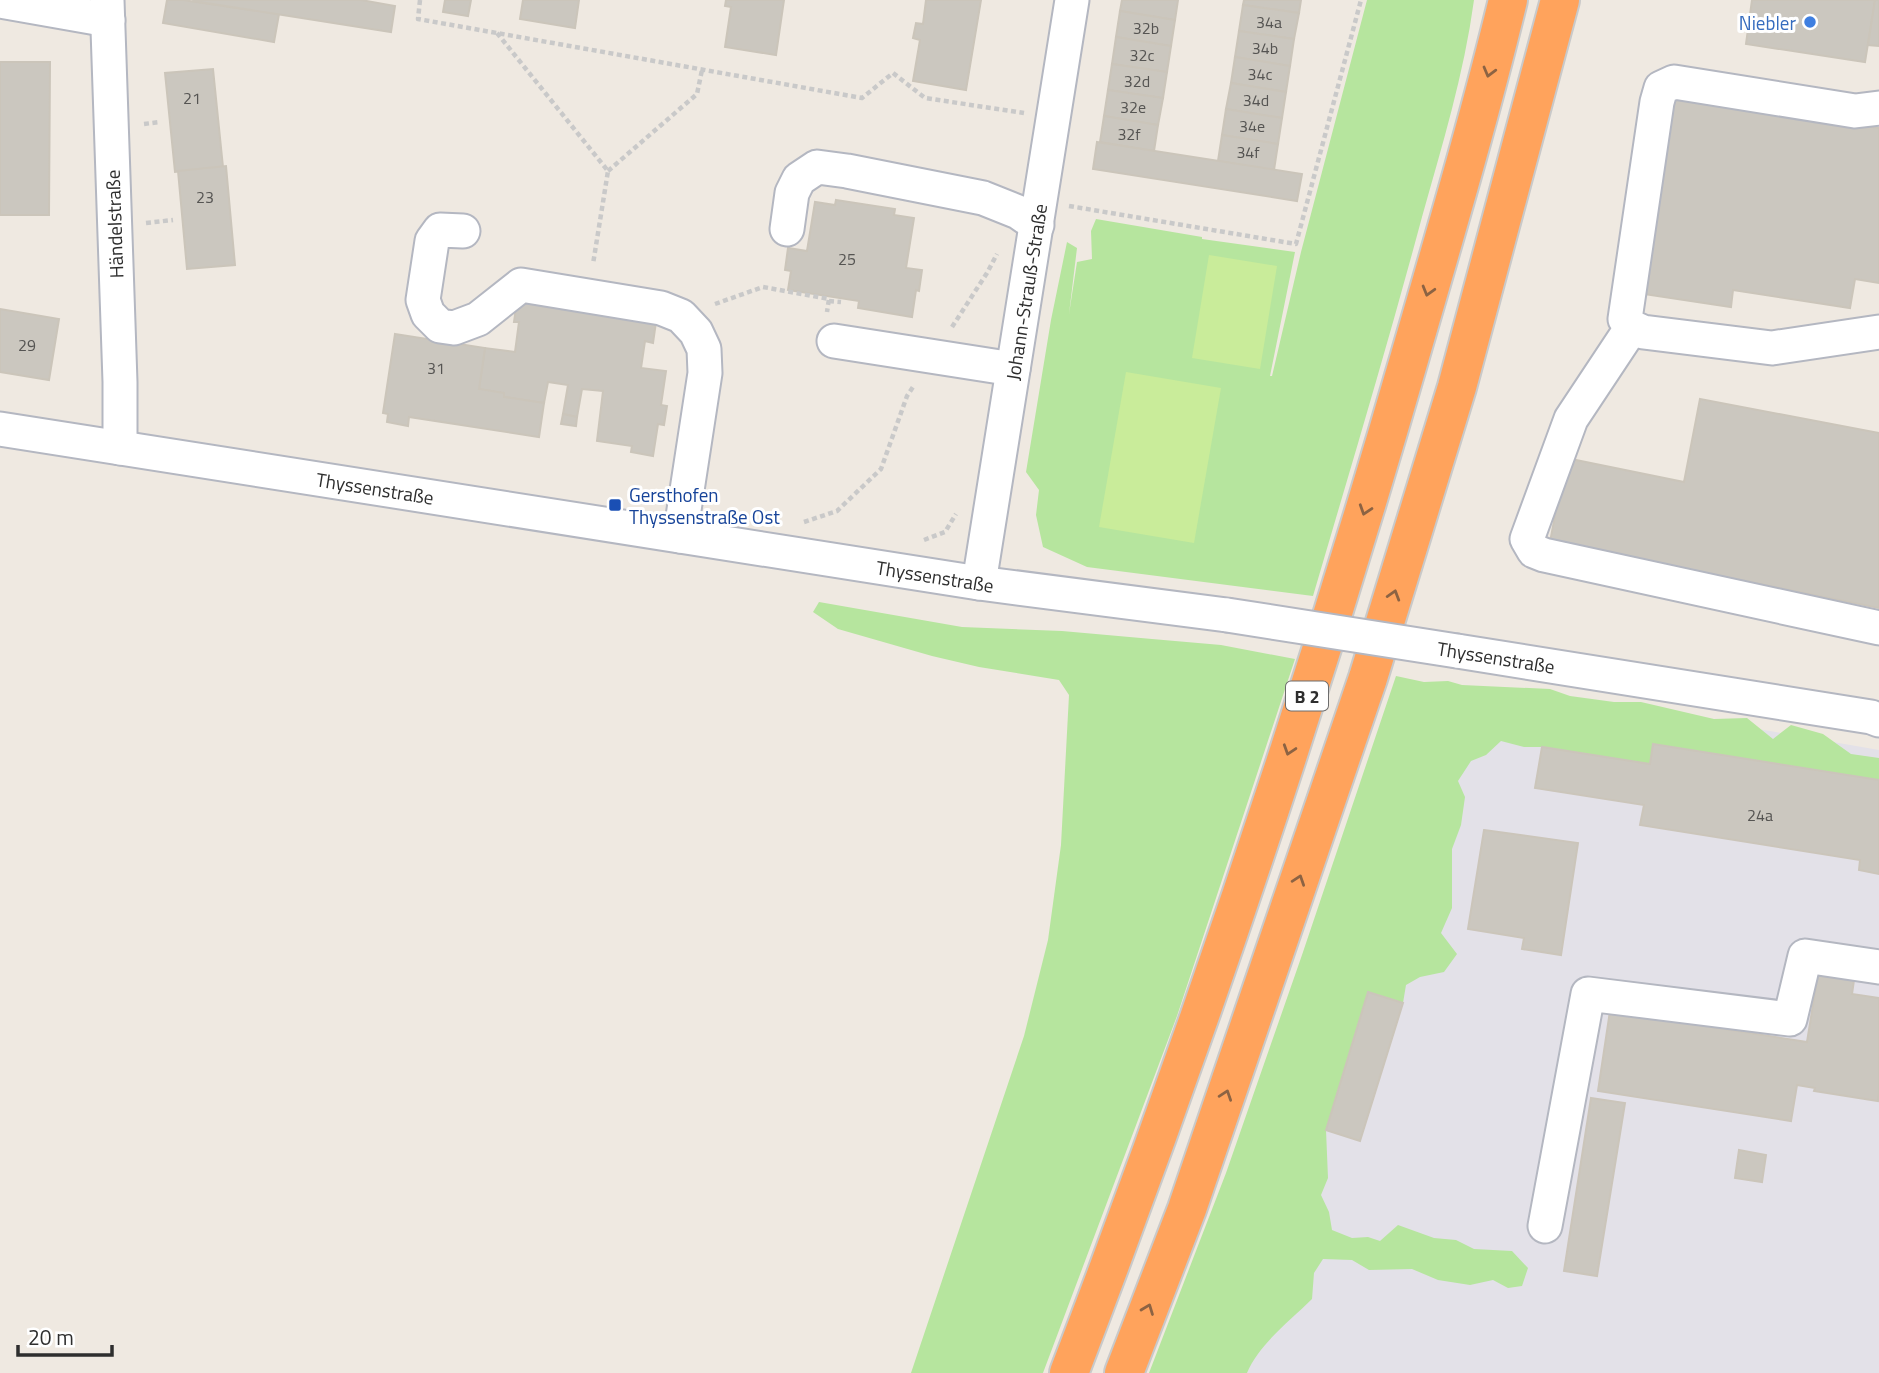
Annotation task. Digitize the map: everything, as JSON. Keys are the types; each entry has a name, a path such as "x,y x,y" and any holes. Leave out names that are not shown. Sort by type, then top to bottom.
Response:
{"highway":[{"name":"B 2","path":"1069,1373 1207,997 1275,797 1369,498 1508,0"},
{"name":"B 2","path":"1124,1373 1187,1209 1372,666 1457,387 1560,0"}],"street":[{"name":"Johann-Strauß-Straße","path":"979,583 1072,0"},
{"path":"0,2 107,10"},
{"name":"Händelstraße","path":"107,10 120,448"},
{"path":"1879,108 1855,111 1674,82 1661,88 1625,318 1632,327 1643,332 1772,348 1879,332"},
{"path":"786,229 792,192 799,179 817,167 983,198 1018,212 1039,213"},
{"path":"463,231 440,230 432,241 423,300 428,314 440,326 454,328 478,319 521,285 661,308 681,316 696,332 704,349 705,373 680,536"},
{"path":"1632,327 1571,419 1527,539 1534,551 1879,628"},
{"path":"830,331 1013,369"},
{"name":"Thyssenstraße","path":"0,429 979,583 1227,615 1876,717"},
{"path":"1545,1226 1588,994 1790,1019 1805,956 1879,967"}],"path":[{"path":"420,0 418,19 862,98 893,73 925,98 1054,118"},
{"path":"1039,213 1296,244 1361,0"},
{"path":"497,32 608,171"},
{"path":"588,296 608,171 697,94 702,70"},
{"path":"681,316 763,287 841,302"},
{"path":"829,300 830,331"}],"shaded area":[{"path":"1466,687 1752,728 1879,750 1879,1373 1247,1373"}],"green space":[{"path":"1367,0 1474,0 1445,137 1313,596 1087,567 1043,547 1036,515 1039,490 1026,472 1067,242 1077,248 1069,314 1077,262 1092,259 1091,231 1096,219 1202,239 1295,252 1272,376 1301,252"},
{"path":"1209,255 1277,266 1260,369 1192,358"},
{"path":"1126,372 1221,388 1194,543 1099,527"},
{"path":"819,602 962,627 1062,631 1221,645 1295,659 1177,1016 1043,1373 911,1373 1024,1036 1048,940 1061,845 1069,695 1059,680 979,667 838,629 813,612"},
{"path":"1396,676 1424,682 1448,681 1462,685 1550,689 1570,696 1614,702 1641,702 1714,719 1747,718 1773,739 1791,725 1823,734 1851,754 1879,758 1879,780 1654,744 1650,764 1542,747 1524,747 1501,741 1486,755 1471,761 1458,781 1465,797 1461,825 1452,849 1452,908 1441,933 1457,954 1444,972 1420,977 1406,985 1403,1003 1368,993 1326,1130 1328,1178 1321,1195 1329,1212 1332,1230 1352,1238 1368,1237 1380,1241 1398,1225 1434,1238 1456,1240 1474,1249 1512,1251 1528,1268 1522,1286 1508,1288 1493,1280 1470,1285 1438,1280 1412,1269 1369,1270 1352,1260 1323,1259 1314,1273 1312,1299 1259,1352 1247,1373 1149,1373 1226,1173"}],"building":[{"path":"167,0 279,14 274,42 163,23"},
{"path":"194,0 361,0 395,6 391,32"},
{"path":"445,0 471,0 468,16 443,12"},
{"path":"523,0 579,0 575,28 520,19"},
{"path":"726,0 784,0 776,55 725,47 731,7 725,6"},
{"path":"926,0 981,0 966,90 913,81 920,40 913,38 916,23 923,24"},
{"path":"1122,0 1178,0 1175,20 1120,11"},
{"path":"1244,0 1301,0 1299,13 1243,5"},
{"name":"Niebler","path":"1752,0 1875,0 1865,62 1746,44"},
{"path":"1875,0 1879,0 1879,46 1868,45"},
{"path":"1243,5 1299,13 1294,39 1239,31"},
{"path":"1120,11 1175,20 1171,46 1116,37"},
{"path":"1239,31 1294,39 1290,66 1235,57"},
{"path":"1116,37 1171,46 1167,72 1112,64"},
{"path":"1235,57 1290,66 1286,92 1231,83"},
{"path":"0,62 50,62 49,215 0,215"},
{"path":"1112,64 1167,72 1163,98 1108,90"},
{"path":"213,69 223,167 175,172 165,73"},
{"path":"1231,83 1286,92 1282,118 1226,109"},
{"path":"1108,90 1163,98 1158,125 1104,116"},
{"path":"1667,95 1879,128 1879,283 1855,279 1850,308 1733,290 1731,307 1637,293"},
{"path":"1226,109 1282,118 1278,144 1222,135"},
{"path":"1104,116 1158,125 1154,151 1100,142"},
{"path":"1222,135 1278,144 1274,170 1218,161"},
{"path":"1097,142 1302,174 1297,201 1093,169"},
{"path":"226,166 235,265 187,269 178,171"},
{"path":"836,200 895,209 894,215 914,218 906,268 922,270 912,317 858,308 859,301 788,290 791,271 785,270 788,248 807,251 815,202 835,205"},
{"path":"517,301 656,322 653,343 645,341 641,368 666,371 661,405 667,406 664,425 658,424 653,456 631,452 632,446 597,441 603,391 582,389 577,417 563,414 568,385 548,382 544,403 504,397 504,393 479,389 485,348 515,352 519,322 514,322"},
{"path":"0,309 59,319 49,380 0,372"},
{"path":"395,334 485,348 479,389 504,393 504,397 544,403 539,437 409,417 408,426 387,422 388,414 383,413"},
{"path":"1700,399 1879,433 1879,608 1550,542 1566,458 1684,482"},
{"path":"563,414 577,417 576,426 561,424"},
{"path":"1653,744 1879,780 1879,874 1859,870 1860,860 1640,825 1644,805 1535,788 1542,747 1650,764"},
{"path":"1484,830 1578,843 1561,955 1522,949 1524,938 1468,929"},
{"path":"1818,974 1854,980 1852,994 1879,998 1878,1101 1814,1091 1815,1088 1797,1085 1791,1121 1598,1091 1610,1011 1807,1042"},
{"path":"1368,992 1403,1003 1360,1141 1326,1130"},
{"path":"1591,1098 1625,1103 1597,1276 1564,1271"},
{"path":"1739,1150 1766,1155 1762,1182 1735,1178"}],"place":[{"name":"Niebler","path":"1810,22"},
{"name":"Gersthofen Thyssenstraße Ost","path":"615,505"}]}
